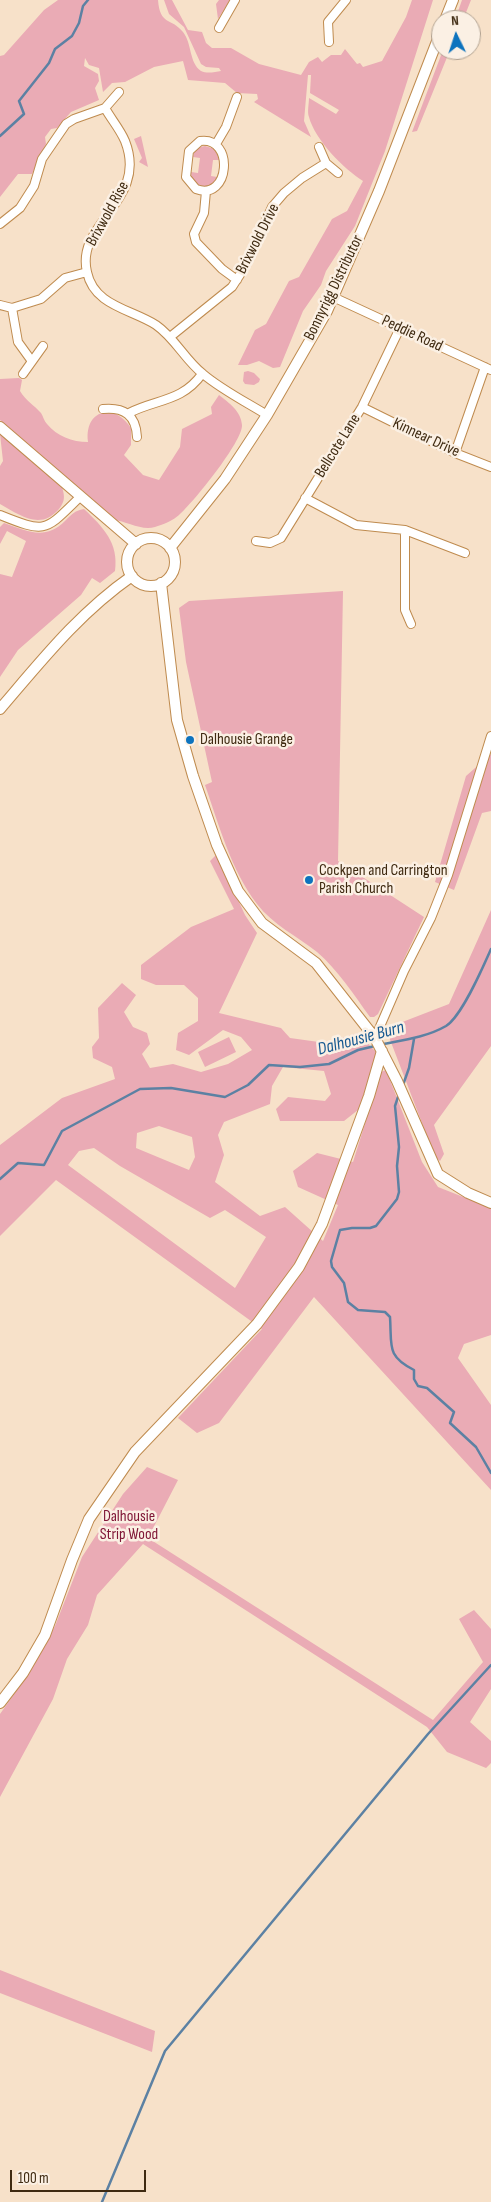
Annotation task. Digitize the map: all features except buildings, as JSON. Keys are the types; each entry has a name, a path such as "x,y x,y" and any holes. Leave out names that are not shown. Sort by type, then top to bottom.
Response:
{"main road":[{"name":"Bonnyrigg Distributor","path":"170,548 225,478 266,415 333,297 379,191 431,57"},
{"path":"0,427 136,544"},
{"path":"154,538 170,548 173,554 174,568 167,580 161,583 145,585 132,576 129,570 128,558 136,544 154,538"},
{"path":"0,709 75,622 132,576"},
{"path":"161,583 177,720 193,776 217,845 235,883 262,923 316,963 375,1038 401,1090 438,1174 468,1193 491,1203"},
{"path":"0,1703 23,1673 45,1635 89,1519 130,1459 158,1426 257,1324 298,1267 322,1224 370,1096 382,1051"}],"street":[{"path":"219,28 236,0"},
{"path":"329,42 328,22 346,0"},
{"path":"0,224 20,208 34,186 45,154 66,124 74,119 105,108 119,92"},
{"path":"216,144 226,127 237,97"},
{"name":"Brixwold Rise","path":"87,272 87,254 93,237 128,184 130,171 124,139 105,108"},
{"path":"200,141 216,144 223,155 222,178 216,188 206,192 196,189 188,182 186,172 188,156 192,147 200,141"},
{"path":"319,147 326,163 338,173"},
{"name":"Brixwold Drive","path":"170,337 232,287 272,207 284,193 302,178 326,163"},
{"path":"206,192 204,213 194,234 196,242 222,269 237,280"},
{"path":"0,306 12,308 41,299 65,278 87,272 95,290 106,300 155,325 170,337 202,374 266,415"},
{"name":"Peddie Road","path":"333,297 488,368"},
{"path":"12,308 18,342 23,352 32,360"},
{"name":"Bellcote Lane","path":"256,541 270,543 280,538 362,407 400,328"},
{"path":"24,374 32,360 44,346"},
{"path":"455,452 488,368"},
{"path":"129,413 144,405 172,399 184,392 202,374"},
{"path":"104,408 116,407 129,413 137,429 137,437"},
{"name":"Kinnear Drive","path":"362,407 455,452 491,467"},
{"path":"0,514 28,526 41,528 53,524 80,497"},
{"path":"305,498 356,525 405,530 465,553"},
{"path":"405,530 405,610 411,624"},
{"path":"375,1038 404,971 431,918 448,875 491,736"}],"green space":[{"path":"58,0 158,0 161,14 164,18 179,27 186,37 192,58 197,67 201,71 211,73 221,71 219,68 206,67 201,64 184,27 169,14 164,0 172,0 188,30 202,32 206,43 212,48 231,48 259,64 301,75 309,62 318,57 322,62 331,55 341,55 345,49 357,64 360,63 363,67 382,61 406,17 412,0 433,0 385,151 355,226 326,271 321,285 303,311 280,367 273,368 259,361 247,365 238,365 255,330 266,324 289,281 299,277 332,219 347,211 363,181 339,162 317,135 308,115 309,98 336,114 339,110 310,93 311,75 308,75 304,121 311,137 254,102 258,99 257,94 237,93 225,83 188,80 183,61 154,67 125,82 112,83 103,92 99,68 89,65 85,58 84,66 98,74 99,81 95,88 99,100 71,112 57,128 51,129 45,137 46,144 32,174 18,174 0,197 0,56 4,55 44,10"},
{"path":"219,0 230,0 218,19 216,4"},
{"path":"462,0 471,0 467,10 458,10"},
{"path":"439,60 446,60 417,131 412,132"},
{"path":"141,136 148,167 139,162 142,158 134,139"},
{"path":"205,146 215,149 219,160 213,160 211,176 217,177 213,184 205,187 195,182 191,172 198,173 200,158 193,157 194,152 200,147"},
{"path":"244,372 254,373 260,379 259,382 254,385 245,384 243,381"},
{"path":"19,378 22,380 20,391 22,394 41,413 46,423 65,438 88,442 90,423 95,417 101,413 108,412 116,414 131,428 131,445 124,455 143,475 159,480 180,447 182,429 212,414 211,407 219,395 237,411 242,425 235,444 226,457 179,515 155,527 139,527 113,520 0,420 0,379"},
{"path":"0,434 62,487 63,501 59,509 52,516 45,519 30,519 0,504 0,466 3,461"},
{"path":"84,509 103,529 112,544 116,561 115,571 100,583 92,578 81,595 18,650 0,677 0,574 12,577 26,541 7,531 0,544 0,527 4,523 28,531 43,533 58,527 73,513"},
{"path":"343,591 338,861 424,917 378,1014 374,1017 370,1017 325,959 263,911 240,877 205,785 212,782 186,662 179,608 189,601"},
{"path":"491,754 491,811 482,813 454,890 435,882 466,776"},
{"path":"217,854 245,915 257,933 219,1013 281,1028 290,1038 326,1043 358,1033 376,1052 363,1106 344,1121 280,1121 276,1109 288,1097 325,1101 331,1094 324,1071 283,1067 272,1086 270,1104 224,1122 218,1135 224,1155 215,1182 260,1216 285,1207 323,1241 338,1205 298,1187 293,1171 317,1153 353,1162 381,1072 386,1070 422,1162 438,1187 491,1208 491,1335 464,1344 458,1358 491,1405 491,1490 314,1297 219,1423 197,1433 178,1418 262,1329 56,1180 0,1236 0,1145 62,1098 115,1079 112,1067 93,1058 92,1047 99,1038 98,1008 122,983 136,995 124,1012 133,1027 147,1033 150,1044 142,1054 150,1068 173,1064 201,1072 228,1064 252,1050 241,1037 223,1030 189,1055 176,1050 178,1033 198,1021 198,998 184,985 156,985 141,979 141,965 191,927 234,909 210,861","holes":["159,1126 192,1137 195,1157 189,1170 136,1148 137,1133","94,1148 120,1166 210,1218 225,1210 266,1237 235,1288 68,1165 79,1151"]},
{"path":"491,910 491,1046 434,1125 444,1154 440,1161 435,1157 389,1037 392,1026 449,1004"},
{"path":"229,1037 236,1052 205,1067 198,1052"},
{"name":"Dalhousie Strip Wood","path":"147,1467 178,1480 148,1538 433,1720 483,1662 459,1619 474,1610 491,1629 491,1689 470,1722 491,1741 491,1763 486,1768 447,1752 427,1727 143,1544 97,1595 88,1625 67,1659 53,1699 0,1797 0,1714 27,1676 55,1626 82,1557 123,1494"},
{"path":"0,1970 155,2031 152,2052 0,1993"}],"waterway":[{"path":"0,136 24,114 19,101 49,63 55,49 72,36 79,23 83,6 88,0"},
{"name":"Dalhousie Burn","path":"383,1044 431,1033 452,1021 472,990 491,949"},
{"path":"403,1085 409,1068 414,1039"},
{"name":"Dalhousie Burn","path":"0,1179 18,1163 44,1165 62,1131 140,1089 171,1088 225,1097 248,1085 269,1065 300,1067 329,1064 358,1050 375,1046"},
{"path":"399,1094 395,1106 399,1147 397,1166 399,1192 397,1199 376,1226 340,1230 331,1261 332,1267 344,1283 348,1302 358,1310 385,1312 390,1317 391,1343 395,1355 405,1365 414,1370 414,1379 418,1386 427,1388 454,1412 450,1423 476,1447 491,1473"},
{"path":"102,2202 165,2051 428,1734 491,1665"}],"place":[{"name":"Dalhousie Grange","path":"190,740"},
{"name":"Cockpen and Carrington Parish Church","path":"309,880"}]}
